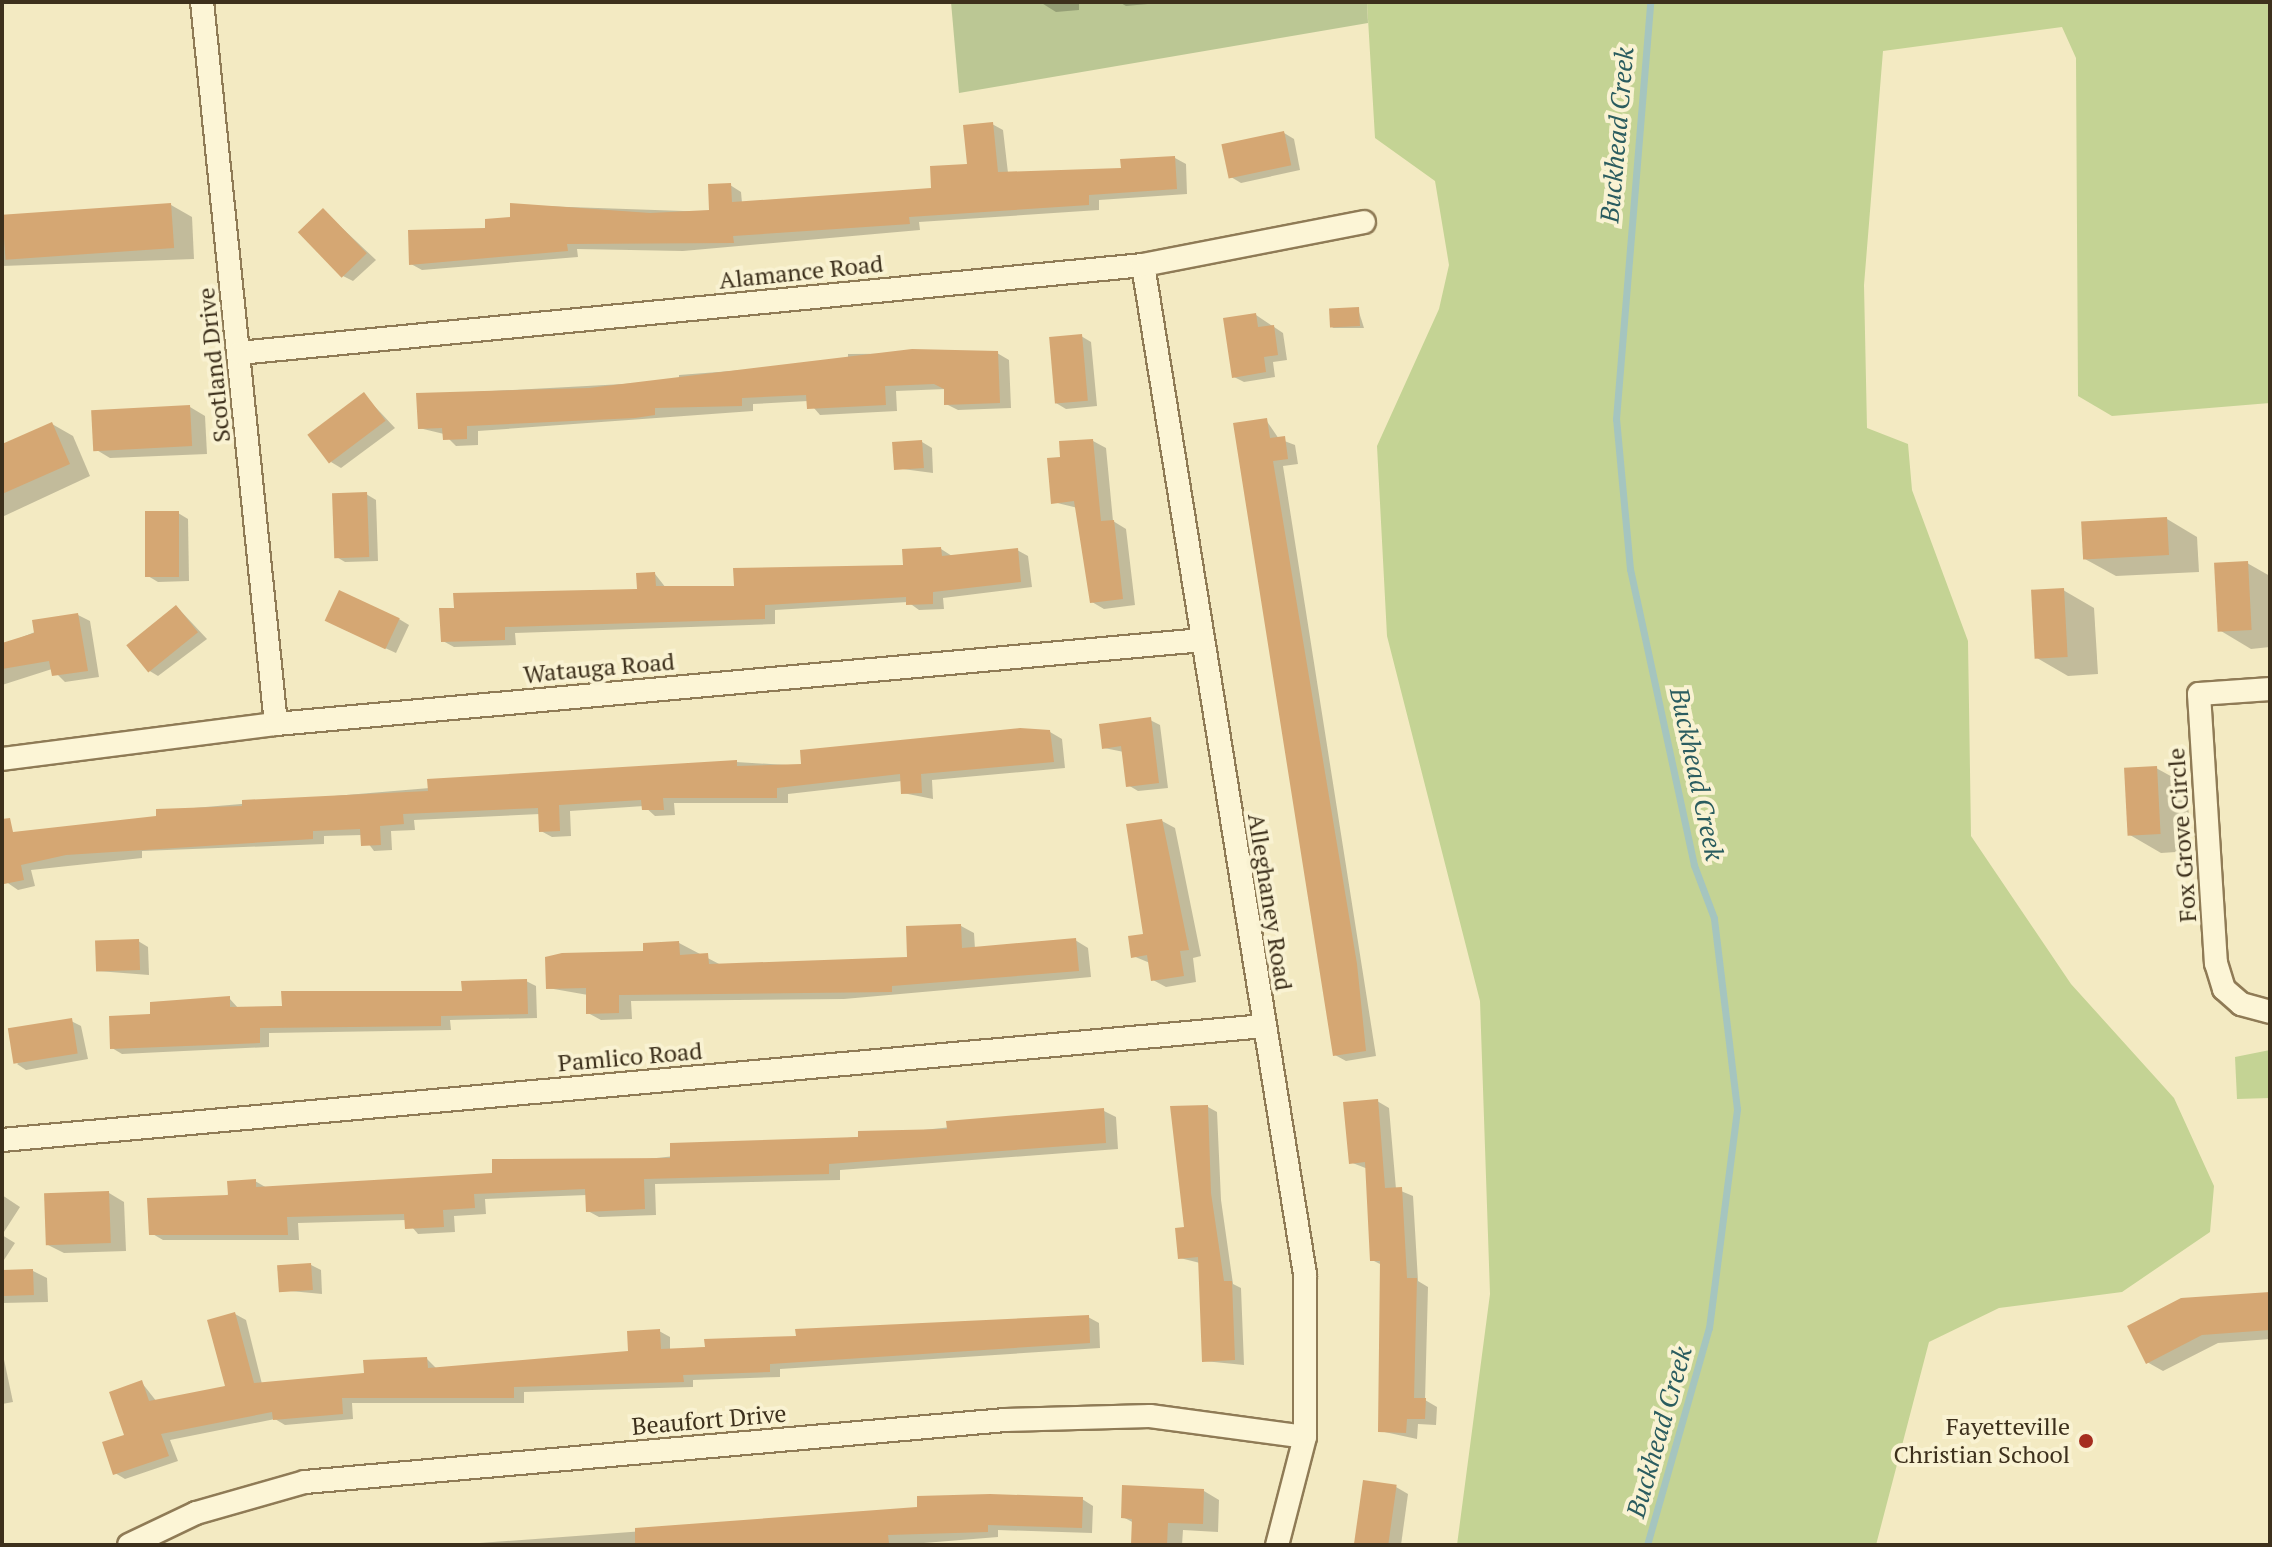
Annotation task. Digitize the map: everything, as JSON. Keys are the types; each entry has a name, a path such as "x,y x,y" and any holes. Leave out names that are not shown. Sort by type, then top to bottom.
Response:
{"street":[{"name":"Scotland Drive","path":"202,2 276,724"},
{"name":"Alamance Road","path":"239,353 1143,265 1364,222"},
{"name":"Alleghaney Road","path":"1143,265 1306,1288 1305,1437 1277,1545"},
{"name":"Watauga Road","path":"2,759 276,724 1203,640"},
{"name":"Fox Grove Circle","path":"2270,689 2199,694 2216,963 2233,997 2270,1012"},
{"name":"Pamlico Road","path":"2,1140 1264,1026"},
{"name":"Beaufort Drive","path":"129,1545 196,1513 305,1482 1005,1420 1150,1416 1305,1437"}],"green space":[{"path":"951,2 1367,2 1368,23 959,93"},
{"path":"1367,2 2270,2 2270,403 2112,416 2078,396 2076,58 2062,27 1883,51 1864,285 1867,428 1908,444 1912,490 1968,641 1971,836 2071,984 2174,1098 2214,1186 2210,1232 2122,1292 1999,1308 1929,1342 1876,1545 1457,1545 1490,1294 1480,1001 1387,636 1377,446 1439,309 1449,265 1435,181 1375,138"},
{"path":"2270,1050 2270,1098 2237,1099 2235,1057"}],"building":[{"path":"993,122 998,172 1121,168 1120,159 1175,156 1177,189 1089,195 1089,205 909,217 910,224 733,236 734,243 567,244 568,251 409,265 408,230 485,228 485,219 510,217 510,203 650,213 709,210 708,184 731,183 732,202 931,188 930,166 967,164 963,125"},
{"path":"1284,131 1291,165 1229,179 1221,144"},
{"path":"171,203 174,248 6,260 2,215"},
{"path":"323,208 367,253 342,278 298,232"},
{"path":"1359,307 1360,326 1330,328 1329,309"},
{"path":"1256,313 1258,327 1274,325 1278,355 1264,357 1266,372 1232,378 1223,318"},
{"path":"1082,334 1088,401 1055,404 1049,337"},
{"path":"912,349 998,351 1000,403 944,405 944,389 934,384 885,386 886,405 807,409 806,395 742,398 742,406 655,408 655,415 635,418 467,426 467,439 443,440 442,428 418,429 416,393 589,388"},
{"path":"364,392 386,421 329,463 307,435"},
{"path":"190,405 192,446 93,451 91,410"},
{"path":"1267,418 1270,438 1285,436 1288,459 1273,461 1357,964 1366,1051 1333,1056 1233,423"},
{"path":"52,422 70,464 2,494 2,444"},
{"path":"1093,439 1101,521 1114,520 1123,599 1090,603 1074,501 1051,504 1047,458 1060,457 1059,441"},
{"path":"922,440 924,468 894,470 892,442"},
{"path":"367,492 369,557 334,558 332,493"},
{"path":"145,511 179,511 179,577 145,577"},
{"path":"2167,517 2169,555 2083,559 2081,522"},
{"path":"941,547 942,556 1018,548 1021,582 933,592 933,604 906,605 906,597 765,605 765,619 505,627 505,640 441,642 439,608 454,608 453,593 637,589 636,573 655,572 656,586 734,586 733,568 903,565 902,549"},
{"path":"2248,561 2252,630 2218,632 2214,563"},
{"path":"2064,588 2068,657 2035,659 2031,590"},
{"path":"339,590 400,618 385,649 325,621"},
{"path":"176,605 198,632 148,672 126,645"},
{"path":"78,613 88,671 52,676 49,661 2,669 2,643 34,633 32,620"},
{"path":"1151,717 1159,783 1126,787 1121,746 1102,749 1099,724"},
{"path":"1020,728 1050,730 1054,762 921,774 922,793 901,794 900,774 777,788 777,798 663,798 664,810 642,810 641,800 559,805 560,831 539,832 538,808 403,814 404,824 380,826 381,845 361,846 360,829 313,831 313,839 66,855 21,865 24,880 4,884 2,873 2,819 10,818 13,832 156,816 156,809 242,806 242,800 428,791 427,779 737,760 737,766 801,764 800,750"},
{"path":"2157,766 2161,834 2128,836 2124,768"},
{"path":"1162,819 1189,950 1180,951 1184,976 1151,981 1147,955 1131,958 1128,936 1143,934 1126,824"},
{"path":"961,924 962,948 1076,938 1079,971 892,986 892,992 619,995 619,1013 586,1014 586,988 546,989 545,957 562,953 643,951 643,943 679,941 680,955 708,953 709,964 907,957 906,926"},
{"path":"139,939 140,970 96,972 95,941"},
{"path":"527,979 528,1014 441,1016 441,1026 260,1028 260,1043 110,1049 109,1016 150,1014 150,1002 230,996 230,1007 282,1006 281,991 462,991 461,981"},
{"path":"72,1018 78,1054 13,1064 8,1028"},
{"path":"1378,1099 1385,1188 1402,1187 1407,1278 1417,1278 1414,1398 1426,1398 1425,1419 1407,1419 1406,1433 1378,1432 1380,1261 1370,1261 1365,1162 1349,1164 1343,1102"},
{"path":"1208,1105 1211,1193 1224,1281 1232,1281 1235,1360 1202,1362 1198,1257 1178,1259 1175,1228 1184,1227 1170,1106"},
{"path":"1104,1108 1106,1143 829,1164 829,1174 644,1179 645,1209 586,1212 585,1189 474,1194 475,1208 443,1210 444,1227 405,1229 404,1214 287,1217 288,1235 149,1235 147,1198 228,1195 227,1181 256,1179 256,1187 492,1173 492,1159 670,1158 670,1143 858,1137 858,1131 947,1129 946,1121"},
{"path":"109,1191 111,1243 46,1245 44,1193"},
{"path":"311,1263 313,1290 279,1292 277,1265"},
{"path":"33,1269 34,1295 3,1296 2,1270"},
{"path":"2270,1292 2270,1330 2202,1335 2146,1364 2127,1326 2181,1298"},
{"path":"235,1312 254,1383 364,1373 363,1360 427,1357 428,1368 628,1351 627,1331 660,1329 661,1349 705,1347 704,1339 796,1336 795,1329 1089,1315 1090,1343 770,1364 770,1372 683,1375 684,1382 514,1387 514,1398 342,1398 343,1414 273,1420 272,1412 161,1434 169,1456 113,1475 102,1442 124,1435 109,1392 142,1380 149,1401 225,1386 207,1320"},
{"path":"1363,1480 1397,1485 1388,1545 1354,1545"},
{"path":"1122,1485 1204,1489 1203,1524 1168,1523 1167,1545 1131,1544 1132,1519 1121,1518"},
{"path":"990,1494 1083,1497 1082,1528 988,1525 988,1532 888,1535 889,1543 635,1545 635,1528 917,1507 917,1496"}],"waterway":[{"name":"Buckhead Creek","path":"1647,1545 1709,1328 1737,1109 1714,918 1694,865 1630,569 1616,419 1650,2"}],"place":[{"name":"Fayetteville Christian School","path":"2086,1441"}]}
